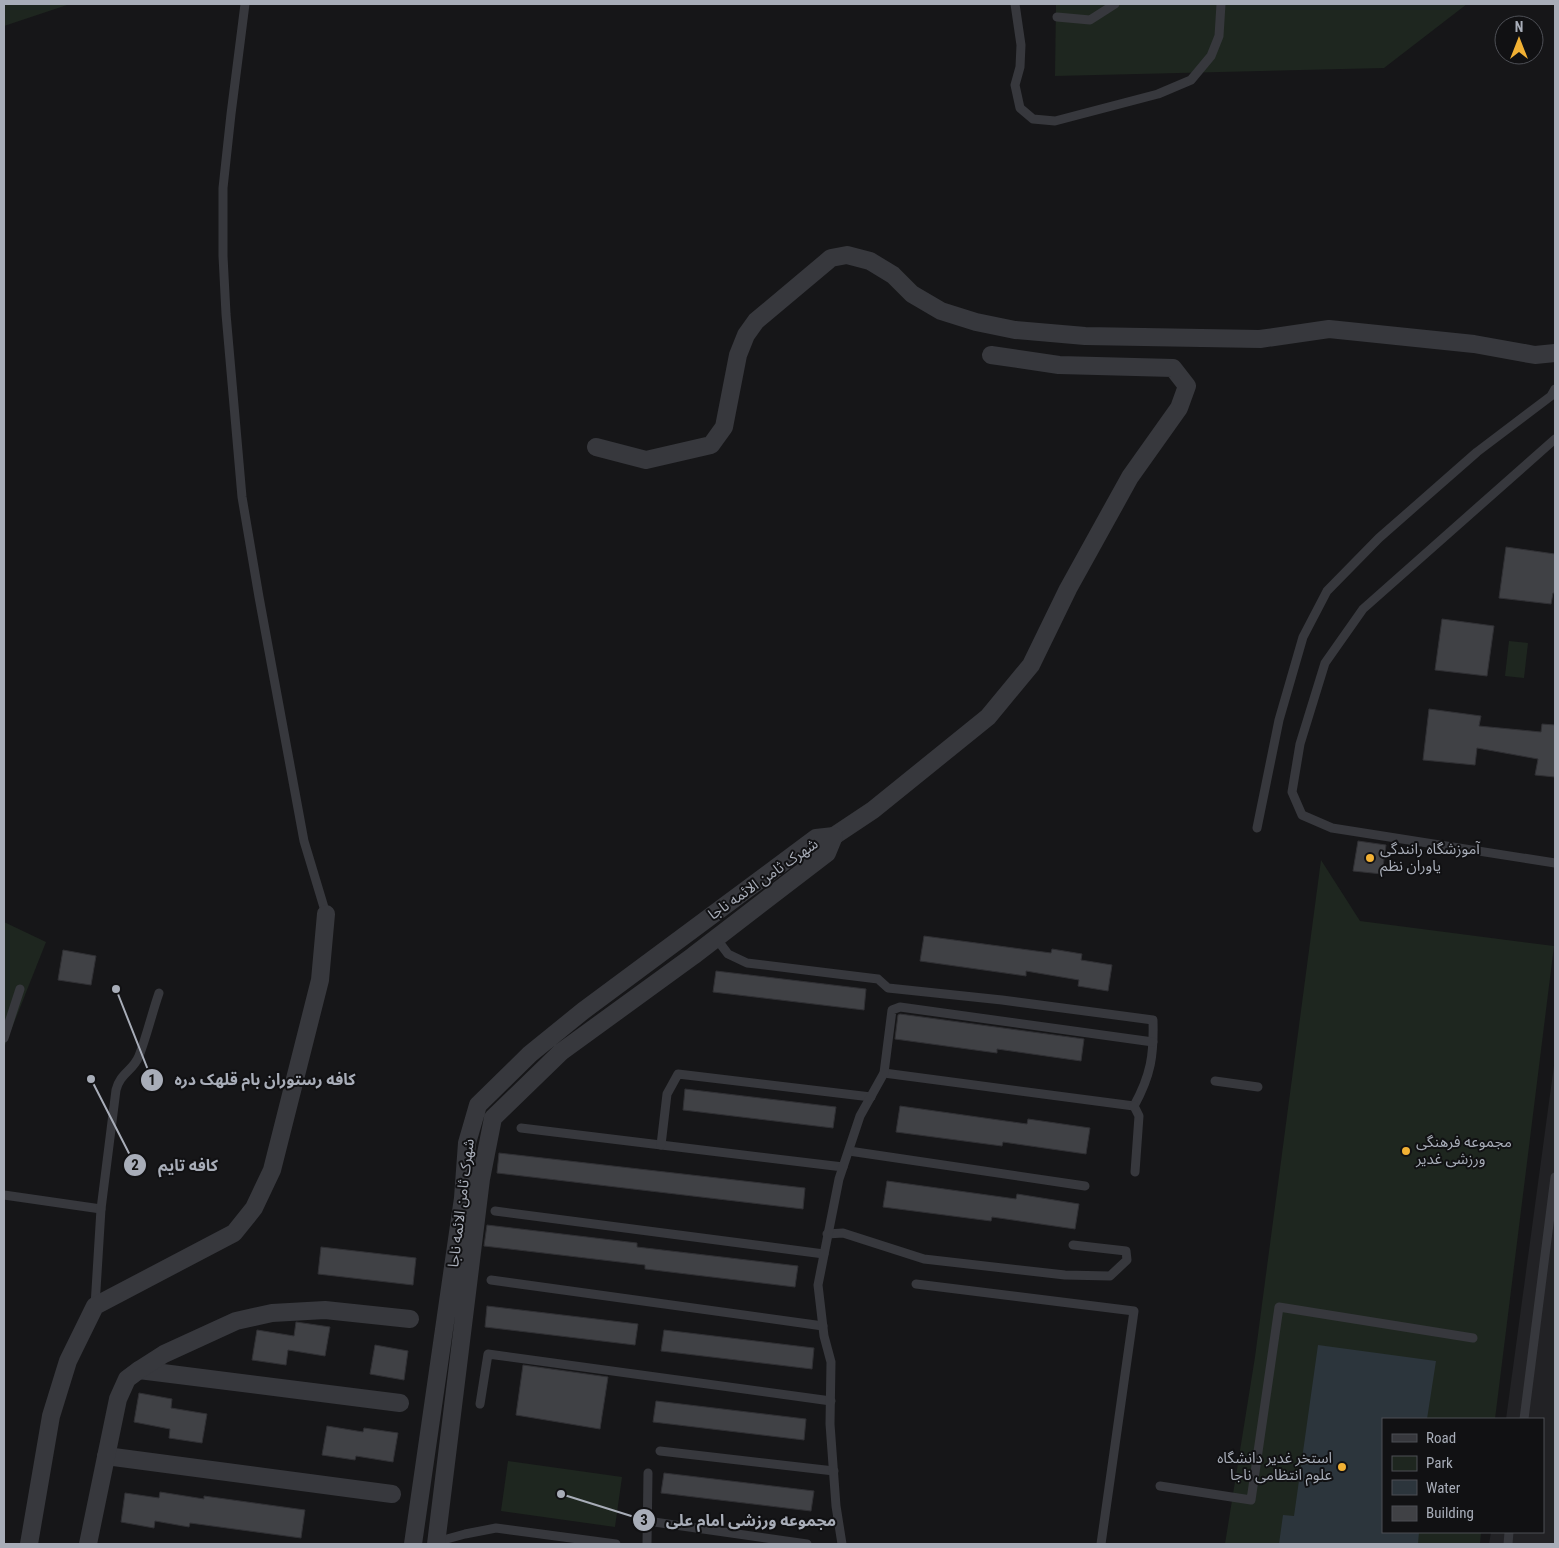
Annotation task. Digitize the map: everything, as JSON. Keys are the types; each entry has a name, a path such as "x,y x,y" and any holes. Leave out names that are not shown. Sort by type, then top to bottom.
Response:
{"street":[{"path":"596,447 646,460 711,445 724,427 738,355 746,335 756,321 831,258 847,255 870,261 893,276 912,294 941,311 976,322 1015,330 1085,336 1260,339 1329,329 1474,344 1552,358"},
{"path":"834,836 873,810 988,717 1031,665 1068,589 1130,477 1179,408 1186,386 1173,368 1059,365 991,355"},
{"name":"شهرک ثامن الائمه ناجا","path":"413,1544 436,1386 472,1190 493,1118 560,1052 716,938 827,853 834,836 816,838 583,1011 540,1046 478,1105 467,1143 472,1190 455,1390 436,1543"},
{"path":"29,1544 51,1416 68,1361 95,1306 234,1233 254,1208 272,1170 320,980 326,914"},
{"path":"702,922 716,938"},
{"path":"540,1046 552,1061"},
{"path":"88,1544 118,1400 127,1380 139,1370 164,1354 236,1321 272,1313 325,1310 410,1319"},
{"path":"139,1370 400,1404"},
{"path":"436,1386 455,1390"},
{"path":"106,1456 392,1494"}],"lane":[{"path":"245,4 230,114 223,188 223,256 226,314 240,477 258,597 304,841 326,914"},
{"path":"1015,4 1021,45 1020,67 1014,85 1020,108 1033,119 1055,121 1158,94 1192,80 1211,56 1220,36 1221,4"},
{"path":"1057,17 1090,20 1115,4"},
{"path":"1257,828 1280,720 1303,637 1327,591 1386,532 1477,452 1551,396 1555,389"},
{"path":"1555,440 1363,609 1325,663 1300,744 1292,792 1302,815 1332,828 1555,863"},
{"path":"716,938 728,954 747,963 878,979 888,988 1002,1000 1153,1020 1152,1062 1144,1086 1134,1106"},
{"path":"4,1038 20,989"},
{"path":"95,1306 100,1209 118,1080 132,1068 139,1057 159,992"},
{"path":"842,1544 836,1506 830,1424 831,1362 823,1326 818,1286 843,1167 860,1116 884,1073 892,1010 900,1007 1153,1042"},
{"path":"884,1073 1134,1106"},
{"path":"661,1145 667,1094 678,1074 870,1097"},
{"path":"1215,1082 1258,1087"},
{"path":"1134,1106 1139,1116 1135,1172"},
{"path":"521,1128 843,1167"},
{"path":"848,1152 1085,1186"},
{"path":"1524,1418 1552,1230 1555,1177"},
{"path":"4,1196 100,1209"},
{"path":"495,1211 824,1254"},
{"path":"828,1234 843,1233 924,1259 1065,1275 1110,1276 1127,1260 1126,1251 1073,1244"},
{"path":"491,1280 823,1326"},
{"path":"916,1284 1134,1311 1101,1544"},
{"path":"1160,1486 1251,1500 1279,1307 1474,1338"},
{"path":"480,1404 488,1354 831,1402"},
{"path":"660,1451 834,1472"},
{"path":"647,1544 648,1474"},
{"path":"648,1521 807,1544"},
{"path":"436,1543 465,1534 496,1528 616,1544"}],"shaded area":[{"path":"1555,1058 1555,1544 1489,1544 1491,1533 1544,1533 1544,1418 1506,1418"}],"green space":[{"path":"4,4 70,4 4,26"},
{"path":"1056,4 1467,4 1384,68 1055,76"},
{"path":"1509,641 1528,643 1524,678 1505,676"},
{"name":"مجموعه فرهنگی ورزشی غدیر","path":"1321,860 1360,921 1554,946 1495,1418 1382,1418 1382,1533 1481,1533 1480,1544 1225,1544 1255,1357"},
{"path":"4,922 46,942 4,1048"},
{"path":"508,1461 622,1477 615,1527 501,1511"}],"water":[{"name":"استخر غدیر دانشگاه علوم انتظامی ناجا","path":"1318,1345 1436,1361 1427,1418 1382,1418 1382,1533 1419,1533 1418,1544 1279,1544 1283,1515 1294,1516"}],"building":[{"path":"1506,547 1555,554 1555,593 1553,593 1551,604 1499,598"},
{"path":"1442,619 1494,626 1487,676 1435,670"},
{"path":"1429,709 1481,716 1479,726 1541,732 1542,724 1555,725 1555,777 1535,775 1538,759 1477,748 1475,765 1423,760"},
{"name":"آموزشگاه رانندگی یاوران نظم","path":"1358,841 1386,845 1382,874 1353,871"},
{"path":"924,936 1051,953 1052,949 1082,954 1081,960 1112,965 1108,991 1078,986 1079,980 1026,971 1026,976 920,961"},
{"path":"63,950 96,956 91,985 58,980"},
{"path":"716,971 866,989 864,1010 713,992"},
{"path":"898,1015 1084,1039 1081,1061 997,1049 997,1053 895,1039"},
{"path":"685,1089 836,1107 833,1128 683,1110"},
{"path":"900,1106 1027,1124 1028,1119 1090,1128 1086,1154 1003,1142 1002,1146 896,1132"},
{"path":"499,1153 805,1188 803,1209 497,1173"},
{"path":"887,1181 1016,1199 1017,1194 1079,1204 1075,1229 992,1217 991,1221 883,1207"},
{"path":"487,1225 637,1243 637,1247 798,1266 795,1287 645,1269 645,1265 484,1246"},
{"path":"321,1247 416,1258 413,1285 318,1274"},
{"path":"487,1306 638,1324 635,1345 485,1327"},
{"path":"296,1322 330,1327 325,1356 288,1350 286,1365 252,1360 257,1330 294,1336"},
{"path":"664,1330 814,1348 812,1369 661,1351"},
{"path":"375,1345 408,1351 404,1380 370,1374"},
{"path":"523,1365 608,1377 600,1429 516,1415"},
{"path":"139,1393 172,1399 171,1408 207,1414 202,1443 169,1438 170,1429 134,1422"},
{"path":"656,1401 806,1419 804,1440 653,1422"},
{"path":"327,1426 363,1432 364,1428 398,1433 393,1462 356,1456 355,1460 322,1455"},
{"path":"664,1473 814,1491 811,1511 661,1493"},
{"path":"160,1492 204,1499 204,1496 305,1510 301,1538 190,1523 189,1527 155,1521 154,1528 121,1522 125,1493 159,1498"}],"place":[{"name":"آموزشگاه رانندگی یاوران نظم","path":"1370,858"},
{"name":"کافه رستوران بام قلهک دره","path":"116,989"},
{"name":"کافه تایم","path":"91,1079"},
{"name":"مجموعه فرهنگی ورزشی غدیر","path":"1406,1151"},
{"name":"استخر غدیر دانشگاه علوم انتظامی ناجا","path":"1342,1467"},
{"name":"مجموعه ورزشی امام علی","path":"561,1494"}]}
